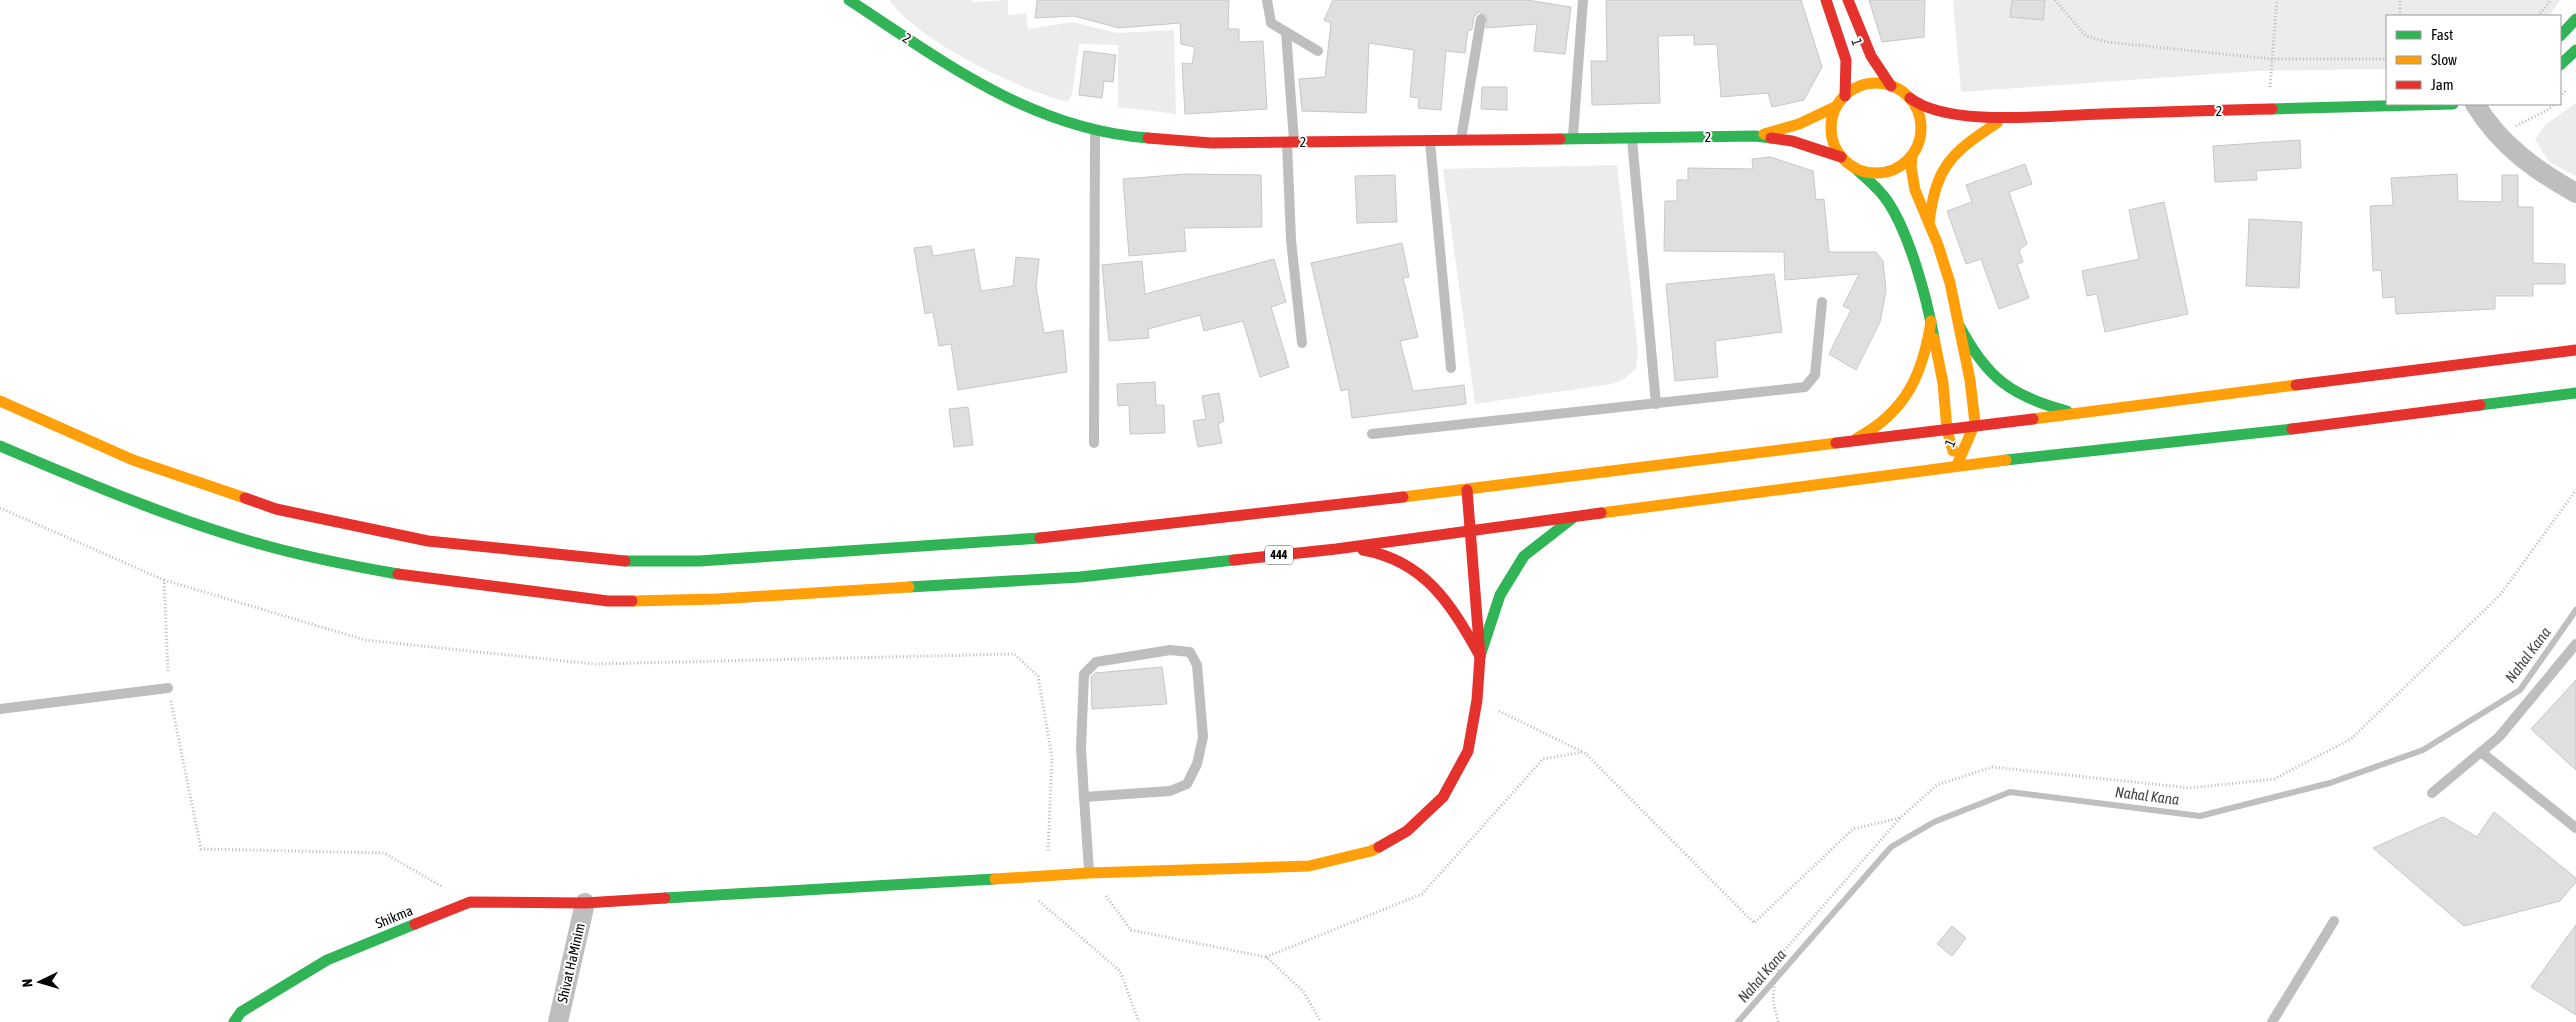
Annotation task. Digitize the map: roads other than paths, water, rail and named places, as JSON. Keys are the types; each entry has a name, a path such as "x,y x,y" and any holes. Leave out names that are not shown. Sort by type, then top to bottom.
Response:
{"main road":[{"name":"2","path":"849,0 983,87 1053,119 1095,130 1135,137 1203,143 1755,136 1792,141 1842,157"},
{"name":"2","path":"864,0 880,19"},
{"name":"1","path":"1826,0 1846,60 1845,96"},
{"name":"1","path":"1848,0 1866,49 1882,76 1891,86"},
{"path":"2561,35 2576,18"},
{"path":"2561,65 2576,50"},
{"path":"1932,143 1914,152 1903,164 1887,172 1868,173 1856,169 1842,157 1832,141 1830,127 1837,106 1845,96 1862,85 1874,83 1891,86 1910,98 1918,112 1921,127 1914,152 1912,175 1916,193 1945,268 1960,327 1975,426"},
{"name":"2","path":"1910,98 1919,105 1937,111 2014,119"},
{"name":"2","path":"1964,132 2014,119 2085,114 2429,105"},
{"name":"2","path":"1755,136 1799,124 1837,106"},
{"path":"1929,225 1931,201 1938,174 1952,155 1969,140 1997,123"},
{"name":"1","path":"1856,169 1878,189 1898,218 1931,321 1943,383 1948,430 1957,465"},
{"path":"1846,443 1877,428 1892,414 1909,393 1928,346 1931,321"},
{"path":"1960,327 1976,357 2002,384 2016,395 2043,405 2080,414"},
{"path":"0,401 133,460 276,509 428,541 614,561 699,561 1081,535 1467,490 2572,351"},
{"name":"444","path":"0,446 127,499 258,544 328,562 438,581 608,601 717,599 1080,577 1336,549 1957,465 2292,429 2575,393"},
{"name":"1","path":"1957,465 1975,426"},
{"path":"1467,490 1472,530 1480,656"},
{"path":"1480,656 1500,595 1524,556 1575,517"},
{"path":"1336,549 1373,550 1405,562 1433,586 1454,610 1480,656"},
{"name":"Shikma","path":"234,1022 241,1012 327,960 470,902 585,904 1089,874 1309,866 1371,851 1407,831 1443,797 1468,751 1477,700 1480,656"}],"street":[{"path":"2476,105 2498,135 2528,164 2576,193"},
{"name":"Shivat HaMinim","path":"558,1022 585,904"}],"lane":[{"path":"1267,0 1271,23 1318,51"},
{"path":"1573,138 1583,0"},
{"path":"1461,140 1481,19"},
{"path":"1286,32 1291,240 1302,343"},
{"path":"1094,443 1095,130"},
{"path":"1632,138 1656,404"},
{"path":"1430,140 1451,368"},
{"path":"1372,434 1805,387 1815,375 1822,302"},
{"path":"2432,793 2499,737 2576,644"},
{"path":"1084,797 1170,791 1187,784 1197,764 1203,737 1197,665 1190,652 1170,650 1096,662 1084,674 1081,748 1084,797 1089,874"},
{"path":"0,709 168,688"},
{"path":"2482,752 2576,828"},
{"path":"2272,1022 2334,921"}],"waterway":[{"name":"Nahal Kana","path":"1738,1022 1891,847 1934,822 2010,792 2200,816 2330,783 2423,750 2520,690 2576,610"}]}
